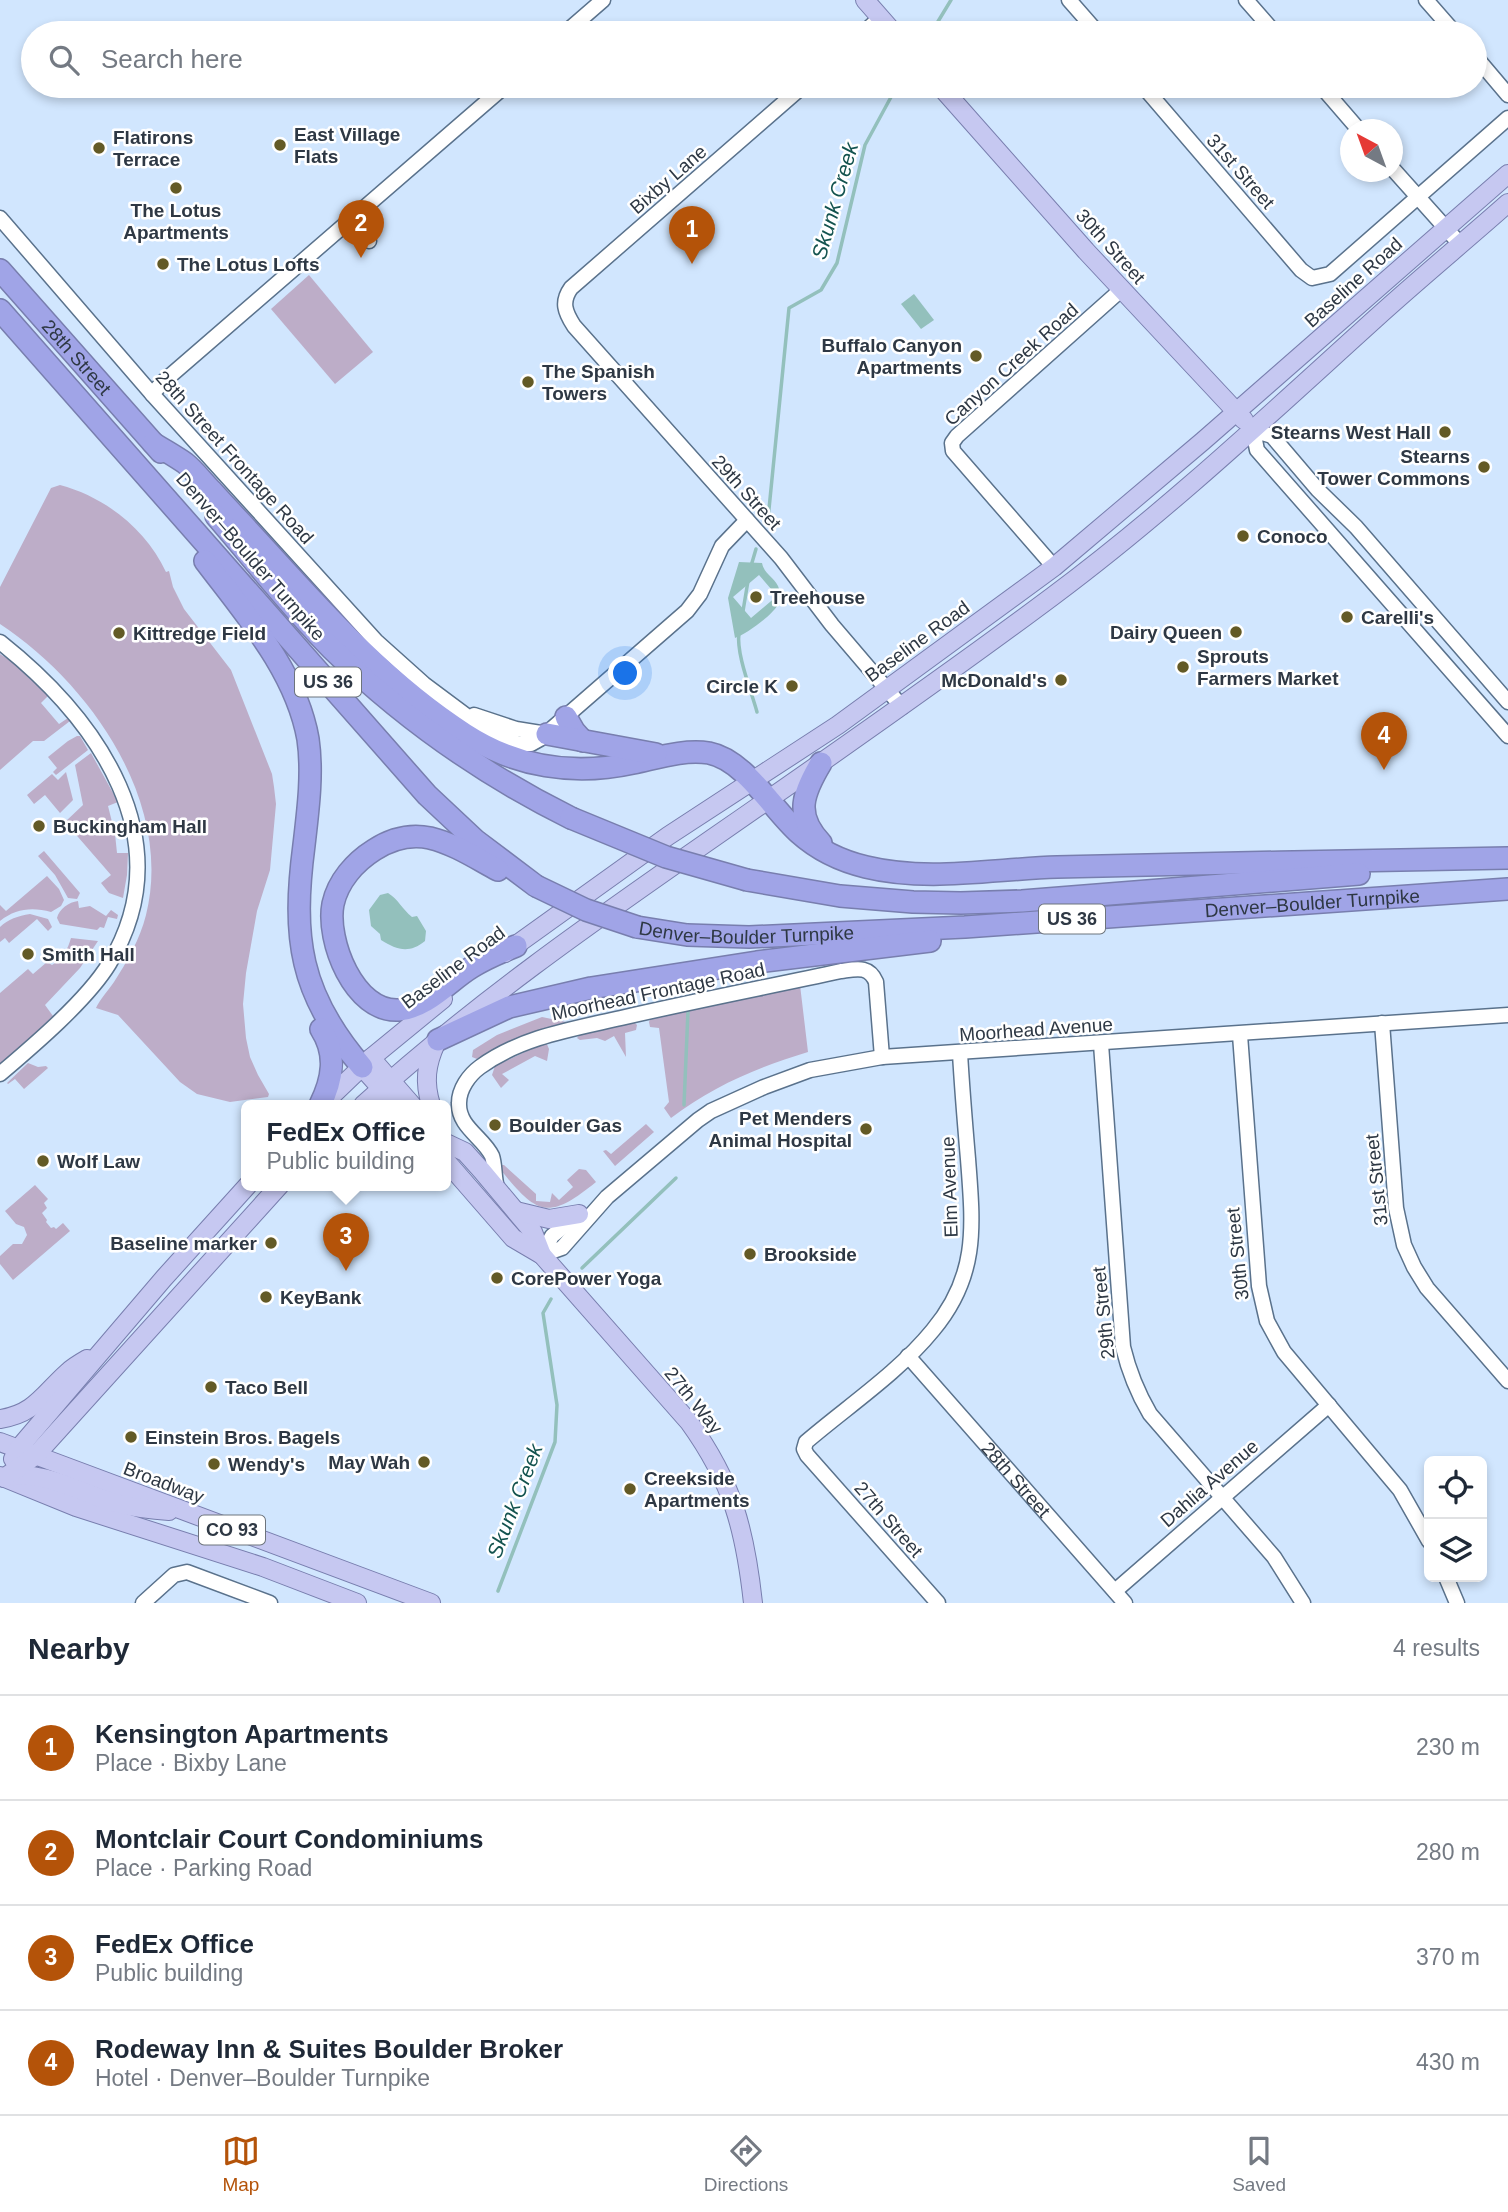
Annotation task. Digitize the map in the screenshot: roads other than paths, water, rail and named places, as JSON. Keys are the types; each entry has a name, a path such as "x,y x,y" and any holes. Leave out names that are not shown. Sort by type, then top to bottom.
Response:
{"highway":[{"name":"28th Street","path":"0,270 153,443"},
{"name":"28th Street","path":"0,310 133,463"},
{"path":"153,443 188,465 347,636 425,705 464,734 507,756 563,769 588,770 669,755 705,752 720,756 751,780 808,841 838,858 885,871 925,874 1046,867 1508,858"},
{"name":"Denver–Boulder Turnpike","path":"153,443 331,648 425,729 506,784 571,818 666,857 747,880 840,896 961,903 1022,901 1508,864"},
{"path":"133,463 249,619 296,701 307,738 309,756 298,918 299,940 320,1008 334,1031 367,1062"},
{"name":"Denver–Boulder Turnpike","path":"133,463 428,795 475,840 536,886 586,910 637,927 687,934 749,936 965,927 1508,889"},
{"path":"566,717 583,741"},
{"path":"547,734 669,755"},
{"path":"821,764 806,790 804,814 813,834 838,858"},
{"path":"516,946 478,963 415,1006 388,1010 373,1003 362,993 342,963 332,936 333,904 349,870 364,856 391,842 417,837 450,845 536,886"},
{"path":"301,877 289,942 300,988 332,1053 330,1081 323,1100"},
{"path":"438,1040 495,1012 525,1002 659,976 909,943 1046,931 1253,906"}],"main road":[{"path":"865,0 883,21"},
{"name":"30th Street","path":"951,98 1253,430"},
{"name":"Baseline Road","path":"326,1100 437,1004 516,946 657,844 751,780 821,737 1054,567 1237,412 1508,174"},
{"path":"368,1100 505,987 901,707 1073,581 1253,430 1508,203"},
{"path":"430,1100 425,1082 438,1040"},
{"path":"367,1062 386,1084 406,1100"},
{"path":"386,1084 394,1100"},
{"path":"451,1134 468,1155"},
{"name":"27th Way","path":"451,1146 468,1155 497,1188 533,1232 542,1255"},
{"name":"27th Way","path":"451,1167 513,1238 542,1255 689,1422 706,1446 721,1473 743,1532 753,1603"},
{"path":"26,1452 104,1348 242,1191"},
{"path":"1,1478 176,1300 275,1191"},
{"path":"516,1211 549,1219 579,1214"},
{"path":"175,1266 172,1279 176,1300"},
{"path":"0,1419 29,1409 53,1389 68,1371 104,1348"},
{"name":"Broadway","path":"0,1442 431,1603"},
{"path":"1,1478 23,1474 37,1475 118,1504 153,1510 182,1511"},
{"name":"CO 93","path":"1,1478 76,1507 263,1567 358,1603"}],"street":[{"path":"579,21 603,0"},
{"path":"1069,0 1087,21"},
{"path":"1246,0 1264,21"},
{"path":"1426,0 1444,21"},
{"path":"877,21 880,18"},
{"path":"1487,70 1508,95"},
{"path":"152,394 491,98"},
{"name":"Bixby Lane","path":"564,305 572,288 789,98"},
{"name":"31st Street","path":"1153,98 1301,270 1312,278 1330,274 1419,197"},
{"path":"1331,98 1350,119"},
{"path":"1419,197 1508,118"},
{"path":"1403,180 1460,244"},
{"name":"28th Street Frontage Road","path":"0,218 152,394 363,628 408,671 456,707 503,725 547,734"},
{"path":"349,221 369,241"},
{"name":"Canyon Creek Road","path":"1054,567 953,451 953,443 957,436 1122,289"},
{"name":"29th Street","path":"564,305 574,326 747,520 901,707"},
{"name":"30th Street","path":"1508,702 1356,527 1318,490 1272,436 1253,430 1257,450 1508,736"},
{"path":"547,734 692,605 700,594 722,546 747,520"},
{"path":"0,642 59,695 86,728 113,771 129,807 135,837 136,874 133,906 109,964 88,992 0,1074"},
{"name":"Moorhead Frontage Road","path":"497,1188 492,1157 462,1119 459,1102 463,1087 482,1065 541,1037 659,1009 841,971 863,969 872,974 876,982 882,1057"},
{"name":"Moorhead Avenue","path":"542,1255 562,1248 607,1197 698,1119 764,1087 810,1070 882,1057 1508,1015"},
{"name":"31st Street","path":"1382,1023 1396,1208 1404,1245 1427,1287 1508,1381"},
{"name":"30th Street","path":"1240,1035 1261,1302 1275,1339 1284,1352 1399,1490 1424,1532"},
{"name":"29th Street","path":"1101,1044 1123,1347 1129,1371 1150,1414 1274,1557 1303,1603"},
{"name":"Elm Avenue","path":"812,1460 804,1449 806,1442 908,1356 933,1331 948,1310 962,1280 970,1256 973,1223 960,1053"},
{"path":"468,1155 492,1157"},
{"name":"Moorhead Avenue","path":"542,1255 552,1236 579,1214 607,1197"},
{"name":"28th Street","path":"908,1356 1125,1603"},
{"name":"Dahlia Avenue","path":"1115,1591 1329,1405"},
{"name":"27th Street","path":"812,1460 938,1603"},
{"path":"143,1603 174,1575 187,1572 270,1603"},
{"path":"1448,1582 1457,1603"}],"waterway":[{"name":"Skunk Creek","path":"938,21 951,0"},
{"name":"Skunk Creek","path":"768,519 789,308 821,290 837,263 865,145 890,98"},
{"name":"Skunk Creek","path":"751,566 756,549"},
{"name":"Skunk Creek","path":"743,611 748,581"},
{"name":"Skunk Creek","path":"739,633 742,661 757,712"},
{"name":"Skunk Creek","path":"684,1105 688,1011"},
{"name":"Skunk Creek","path":"582,1268 676,1178"},
{"name":"Skunk Creek","path":"498,1591 555,1442 557,1405 543,1313 551,1299"}],"place":[{"name":"East Village Flats","path":"280,145"},
{"name":"Flatirons Terrace","path":"99,148"},
{"name":"The Lotus Apartments","path":"176,188"},
{"name":"Montclair Court Condominiums","path":"361,258"},
{"name":"The Lotus Lofts","path":"163,264"},
{"name":"Kensington Apartments","path":"692,264"},
{"name":"Buffalo Canyon Apartments","path":"976,356"},
{"name":"The Spanish Towers","path":"528,382"},
{"name":"Stearns West Hall","path":"1445,432"},
{"name":"Stearns Tower Commons","path":"1484,467"},
{"name":"Conoco","path":"1243,536"},
{"name":"Treehouse","path":"756,597"},
{"name":"Carelli's","path":"1347,617"},
{"name":"Dairy Queen","path":"1236,632"},
{"name":"Kittredge Field","path":"119,633"},
{"name":"Sprouts Farmers Market","path":"1183,667"},
{"name":"McDonald's","path":"1061,680"},
{"name":"Circle K","path":"792,686"},
{"name":"Rodeway Inn & Suites Boulder Broker","path":"1384,770"},
{"name":"Buckingham Hall","path":"39,826"},
{"name":"Smith Hall","path":"28,954"},
{"name":"Boulder Gas","path":"495,1125"},
{"name":"Pet Menders Animal Hospital","path":"866,1129"},
{"name":"Wolf Law","path":"43,1161"},
{"name":"Baseline marker","path":"271,1243"},
{"name":"Brookside","path":"750,1254"},
{"name":"FedEx Office","path":"346,1271"},
{"name":"CorePower Yoga","path":"497,1278"},
{"name":"KeyBank","path":"266,1297"},
{"name":"Taco Bell","path":"211,1387"},
{"name":"Einstein Bros. Bagels","path":"131,1437"},
{"name":"May Wah","path":"424,1462"},
{"name":"Wendy's","path":"214,1464"},
{"name":"Creekside Apartments","path":"630,1489"}]}
